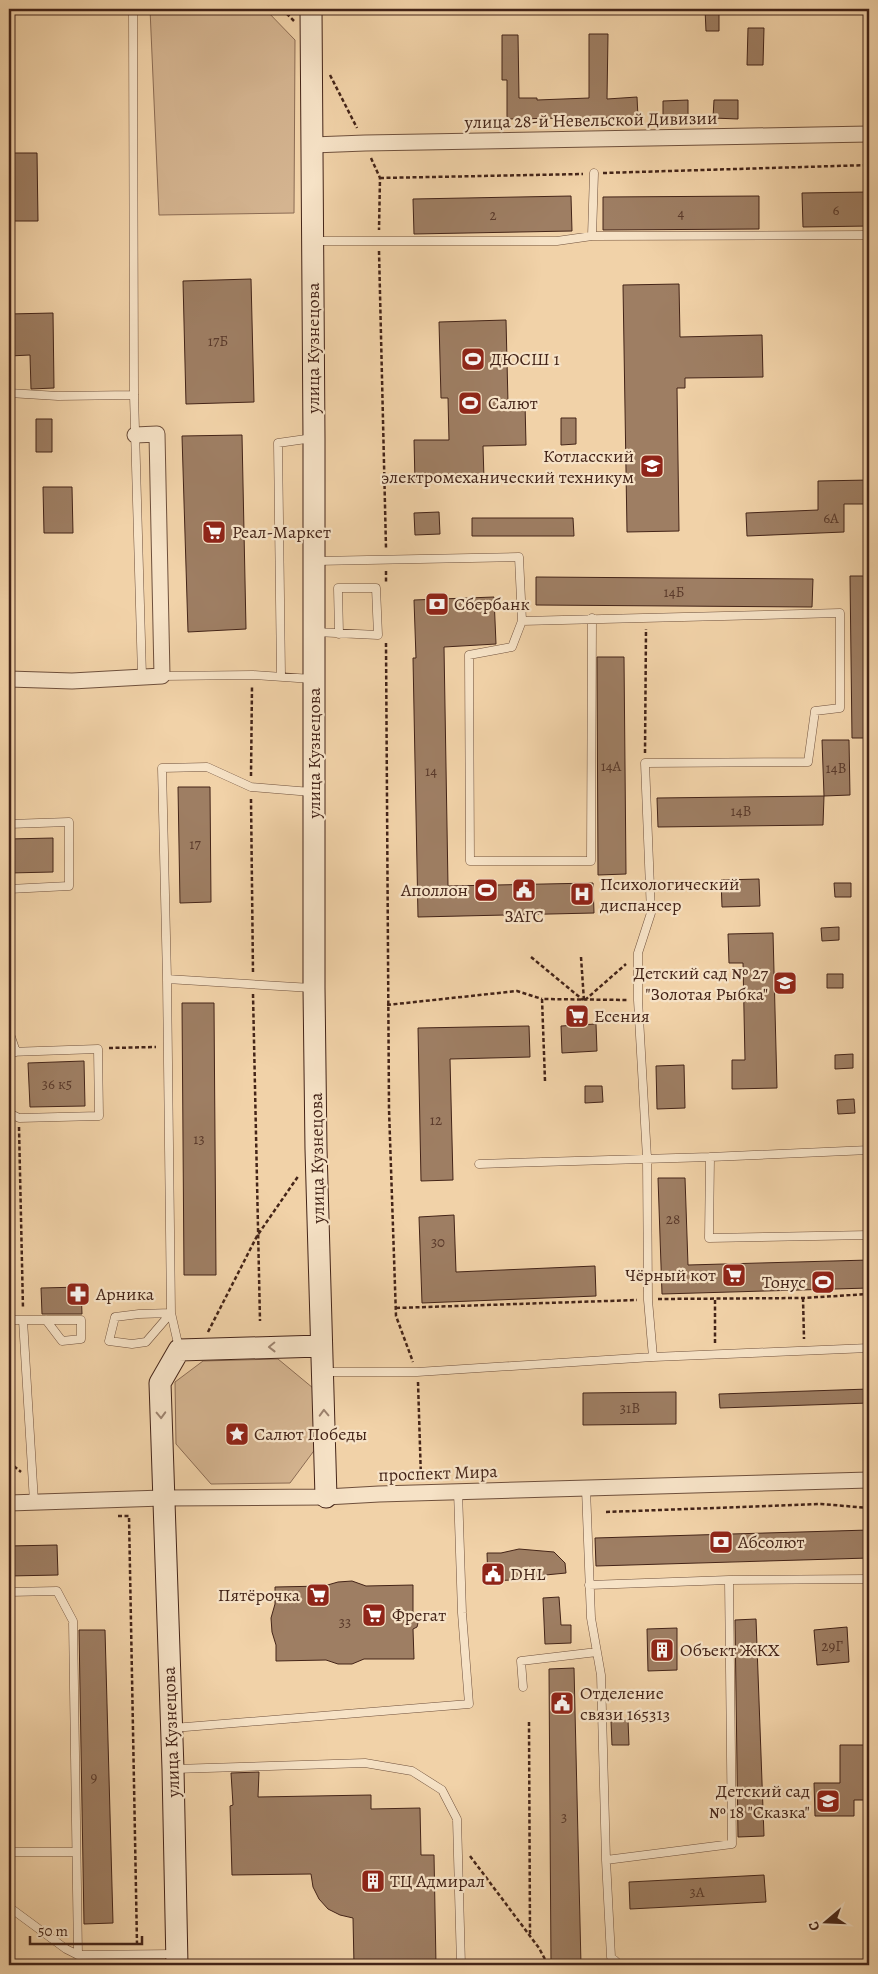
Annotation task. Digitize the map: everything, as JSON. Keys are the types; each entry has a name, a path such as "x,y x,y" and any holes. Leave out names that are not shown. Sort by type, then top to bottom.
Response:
{"street":[{"name":"улица Кузнецова","path":"311,9 314,438 314,988 326,1497"},
{"name":"улица 28-й Невельской Дивизии","path":"313,145 869,134"},
{"path":"9,679 72,681 162,676 157,434 135,435"},
{"path":"190,1350 321,1346"},
{"name":"улица Кузнецова","path":"177,1960 173,1769 160,1383 190,1350"},
{"name":"проспект Мира","path":"9,1503 164,1498 326,1497 458,1491 869,1480"}],"lane":[{"path":"132,9 134,395 142,676"},
{"path":"592,236 594,174"},
{"path":"312,241 556,242 592,236 869,235"},
{"path":"9,393 58,396 134,395"},
{"path":"281,676 278,443 314,438"},
{"path":"313,561 519,557 522,621 512,647 469,655 470,861 591,861 592,618"},
{"path":"314,632 339,634 378,635 376,588 338,588 339,634"},
{"path":"522,621 840,613 840,708 815,711 808,762 645,763 651,913 638,953 638,1000 647,1158 648,1300 653,1357"},
{"path":"162,676 252,675 314,679"},
{"path":"190,1350 171,1313 167,979 162,768 207,767 251,787 314,792"},
{"path":"9,824 69,822 69,886 9,889"},
{"path":"167,979 314,988"},
{"path":"9,1031 12,1052 98,1049 99,1116 19,1118 9,1113"},
{"path":"479,1164 869,1150"},
{"path":"710,1157 709,1238 869,1235"},
{"path":"171,1313 146,1342 132,1344 109,1341 114,1317 171,1313"},
{"path":"9,1320 23,1320 46,1320 81,1320 81,1338 62,1341 46,1320"},
{"path":"23,1320 34,1502"},
{"path":"323,1372 418,1372 653,1357 869,1348"},
{"path":"586,1489 592,1628 601,1675 606,1860 612,1957 620,1965"},
{"path":"171,1728 469,1704 462,1613 458,1491"},
{"path":"589,1585 729,1580 869,1579"},
{"path":"606,1860 732,1844 729,1580"},
{"path":"9,1592 57,1591 73,1621 78,1955"},
{"path":"523,1687 521,1662 597,1652"},
{"path":"173,1769 365,1763 412,1771 442,1790 457,1819 461,1965"},
{"path":"9,1852 76,1852"},
{"path":"9,1907 66,1949 78,1955 137,1954 177,1960"}],"path":[{"path":"282,9 312,40"},
{"path":"329,74 365,143 380,178 379,241 386,589"},
{"path":"380,178 594,174 869,165"},
{"path":"645,763 646,617"},
{"path":"386,638 387,1005 396,1316 418,1372 421,1493"},
{"path":"252,675 253,985 260,1320"},
{"path":"584,1000 638,953"},
{"path":"531,957 584,1000"},
{"path":"581,957 584,1000"},
{"path":"387,1005 517,991 542,999 638,1000"},
{"path":"542,999 545,1081"},
{"path":"98,1049 168,1046"},
{"path":"19,1118 23,1320"},
{"path":"190,1350 257,1236 300,1173"},
{"path":"658,1290 658,1300 803,1298 869,1294"},
{"path":"715,1298 715,1355"},
{"path":"803,1298 804,1351"},
{"path":"396,1308 648,1300"},
{"path":"606,1512 821,1504 869,1508"},
{"path":"110,1516 129,1516 137,1954"},
{"path":"529,1722 530,1936"},
{"path":"457,1839 539,1948 546,1964"}],"shaded area":[{"path":"150,9 265,9 295,40 294,213 159,215"},
{"path":"278,1359 313,1388 316,1448 290,1483 211,1484 176,1444 175,1382 203,1361"}],"building":[{"path":"705,9 719,9 719,31 706,31"},
{"path":"748,28 764,28 763,65 747,65"},
{"path":"589,34 608,34 607,99 637,97 638,117 507,119 507,80 502,80 502,35 518,35 519,98 537,98 537,100 589,98"},
{"path":"688,100 688,116 663,116 663,101"},
{"path":"714,100 738,100 738,119 713,118"},
{"path":"9,153 37,153 38,221 9,221"},
{"path":"869,192 869,226 803,227 802,193"},
{"path":"571,196 572,231 414,234 413,199"},
{"path":"759,196 759,229 603,230 603,197"},
{"path":"251,279 254,402 186,404 183,281"},
{"name":"Котласский электромеханический техникум","path":"679,284 680,337 762,335 763,377 685,378 685,388 677,388 679,531 627,532 623,285"},
{"path":"53,313 54,388 31,389 30,355 9,356 9,314"},
{"path":"506,320 508,403 525,403 526,445 483,446 484,480 415,482 414,440 449,440 448,398 441,398 439,322"},
{"path":"561,418 576,418 576,444 561,445"},
{"path":"36,419 52,419 52,452 36,452"},
{"name":"Реал-Маркет","path":"242,435 246,629 188,632 182,436"},
{"path":"869,480 869,504 844,504 844,532 747,536 746,513 818,510 818,481"},
{"path":"43,487 72,487 73,533 44,533"},
{"path":"439,512 440,534 415,535 414,513"},
{"path":"472,518 573,518 574,536 472,536"},
{"path":"850,576 869,576 869,738 852,738"},
{"path":"536,577 813,579 812,607 536,605"},
{"path":"494,597 496,644 444,647 448,886 593,883 594,913 418,917 413,658 416,658 414,600"},
{"path":"597,657 624,657 626,874 598,875"},
{"path":"822,740 849,740 850,795 824,796"},
{"path":"178,787 210,787 211,902 180,903"},
{"path":"824,796 823,825 658,827 657,798"},
{"path":"53,838 53,872 9,873 9,839"},
{"path":"759,879 760,906 722,907 721,880"},
{"path":"834,883 851,883 851,897 835,897"},
{"path":"839,927 839,940 822,941 821,928"},
{"path":"773,933 777,1088 732,1089 732,1060 745,1060 743,963 729,963 728,934"},
{"path":"827,974 843,974 843,988 827,988"},
{"path":"182,1003 214,1003 216,1275 184,1275"},
{"path":"596,1024 597,1051 562,1053 561,1026"},
{"path":"529,1026 530,1057 450,1059 453,1180 421,1181 418,1028"},
{"path":"853,1054 853,1068 835,1069 835,1055"},
{"path":"84,1061 85,1106 30,1107 28,1063"},
{"path":"684,1065 685,1108 657,1109 656,1066"},
{"path":"585,1086 602,1086 603,1102 585,1103"},
{"path":"854,1099 855,1113 838,1114 837,1100"},
{"path":"658,1178 685,1178 688,1265 869,1260 869,1288 662,1294"},
{"path":"454,1215 456,1272 595,1266 596,1296 422,1303 419,1217"},
{"path":"81,1287 82,1314 42,1314 41,1288"},
{"path":"869,1389 869,1403 720,1408 719,1394"},
{"path":"676,1392 676,1424 583,1425 583,1393"},
{"path":"869,1530 869,1558 596,1566 595,1538"},
{"path":"57,1545 58,1575 9,1576 9,1546"},
{"path":"519,1549 554,1552 565,1563 566,1573 535,1576 536,1579 488,1581 487,1553 501,1553"},
{"path":"352,1581 366,1586 413,1585 413,1614 419,1619 417,1627 413,1629 414,1659 364,1659 352,1664 338,1664 326,1660 276,1661 276,1645 272,1632 271,1618 275,1604 275,1587 324,1586"},
{"path":"559,1597 561,1625 571,1625 571,1643 545,1644 543,1598"},
{"path":"756,1619 764,1836 738,1837 735,1620"},
{"path":"847,1627 849,1662 817,1665 814,1630"},
{"name":"Объект ЖКХ","path":"677,1628 677,1670 648,1671 647,1629"},
{"path":"79,1630 105,1630 113,1923 84,1924"},
{"path":"574,1668 581,1965 551,1965 549,1669"},
{"path":"628,1720 629,1745 612,1745 611,1721"},
{"path":"840,1745 864,1745 864,1774 869,1773 869,1800 854,1800 854,1816 815,1816 814,1783 840,1783"},
{"name":"ТЦ Адмирал","path":"259,1772 258,1797 371,1795 371,1809 420,1808 421,1855 434,1855 436,1965 354,1965 353,1918 340,1915 328,1909 319,1899 313,1887 311,1874 232,1875 230,1806 233,1805 231,1773"},
{"path":"764,1875 766,1902 630,1909 629,1882"}],"place":[{"name":"ДЮСШ 1","path":"473,359"},
{"name":"Салют","path":"470,403"},
{"name":"Котласский электромеханический техникум","path":"652,466"},
{"name":"Реал-Маркет","path":"214,532"},
{"name":"Сбербанк","path":"437,604"},
{"name":"Аполлон","path":"486,890"},
{"name":"ЗАГС","path":"524,890"},
{"name":"Психологический диспансер","path":"582,894"},
{"name":"Детский сад № 27 \"Золотая Рыбка\"","path":"785,983"},
{"name":"Есения","path":"577,1016"},
{"name":"Чёрный кот","path":"734,1275"},
{"name":"Тонус","path":"823,1282"},
{"name":"Арника","path":"78,1294"},
{"name":"Салют Победы","path":"237,1434"},
{"name":"Абсолют","path":"721,1542"},
{"name":"DHL","path":"493,1574"},
{"name":"Пятёрочка","path":"318,1595"},
{"name":"Фрегат","path":"374,1615"},
{"name":"Объект ЖКХ","path":"662,1650"},
{"name":"Отделение связи 165313","path":"562,1703"},
{"name":"Детский сад № 18 \"Сказка\"","path":"828,1801"},
{"name":"ТЦ Адмирал","path":"373,1881"}]}
